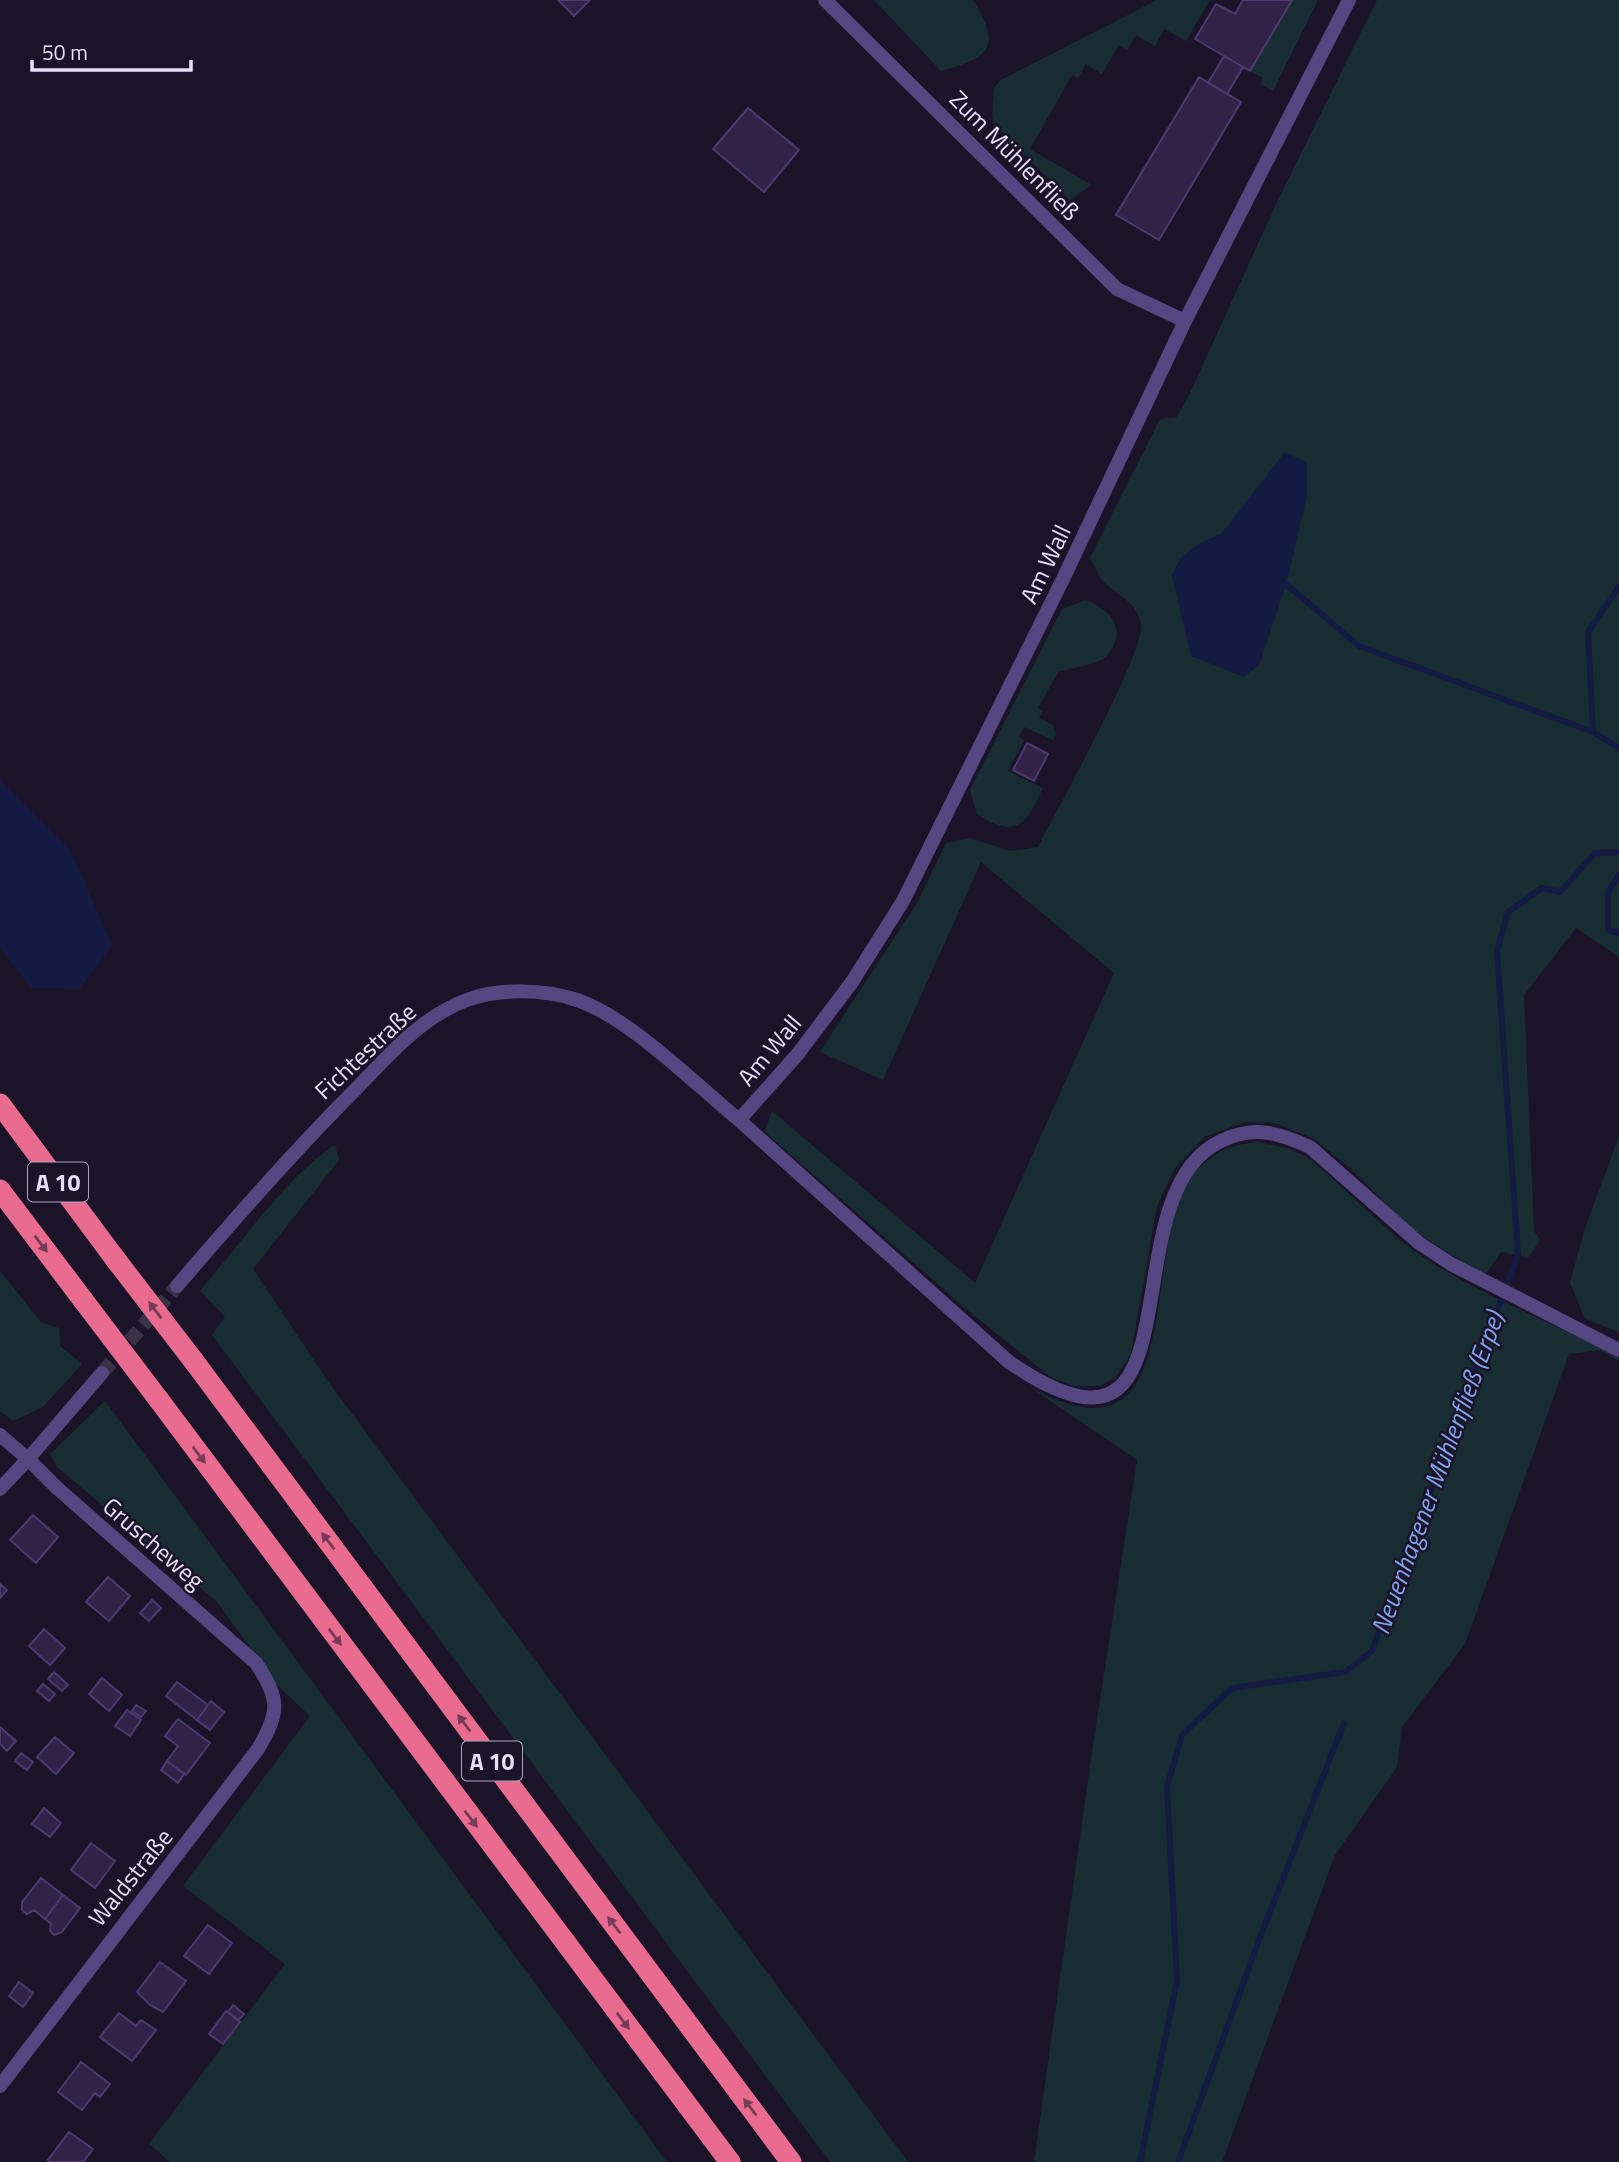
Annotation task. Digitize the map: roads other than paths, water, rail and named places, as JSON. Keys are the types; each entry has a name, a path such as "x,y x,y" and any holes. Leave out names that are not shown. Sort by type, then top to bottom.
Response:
{"highway":[{"name":"A 10","path":"0,1104 791,2162"},
{"name":"A 10","path":"0,1189 730,2162"}],"street":[{"name":"Zum Mühlenfließ","path":"825,0 1117,289 1185,321"},
{"name":"Am Wall","path":"738,1120 797,1055 852,982 903,901 1052,602 1185,321 1349,0"},
{"name":"Fichtestraße","path":"177,1286 283,1162 404,1040 467,1000 524,992 578,1000 631,1031 738,1120 1009,1362 1040,1383 1077,1398 1115,1392 1126,1382 1140,1357 1159,1240 1173,1197 1188,1167 1209,1147 1238,1132 1264,1132 1288,1137 1310,1147 1419,1243 1485,1282 1619,1350"},
{"path":"0,1489 102,1373"},
{"name":"Gruscheweg","path":"0,1435 29,1459 56,1488 256,1663 273,1689"},
{"name":"Waldstraße","path":"0,2086 258,1749 271,1726 275,1711 273,1689"}],"water":[{"path":"1285,452 1307,463 1307,495 1286,584 1259,665 1244,677 1191,656 1172,576 1181,558 1199,544 1221,534"},
{"path":"0,780 71,851 112,945 79,989 31,988 0,947"}],"waterway":[{"path":"1286,584 1359,646 1593,732 1619,748"},
{"name":"Neuenhagener Mühlenfließ (Erpe)","path":"1593,732 1588,632 1619,587"},
{"name":"Neuenhagener Mühlenfließ (Erpe)","path":"1140,2162 1177,1981 1167,1787 1182,1735 1232,1688 1345,1672 1372,1651 1518,1254 1497,951 1508,912 1542,888 1560,892 1595,853 1619,852"},
{"name":"Neuenhagener Mühlenfließ (Erpe)","path":"1619,875 1608,892 1608,930 1619,933"},
{"path":"1178,2162 1259,1940 1344,1723"}],"tunnel":[{"path":"102,1373 177,1286"}]}
